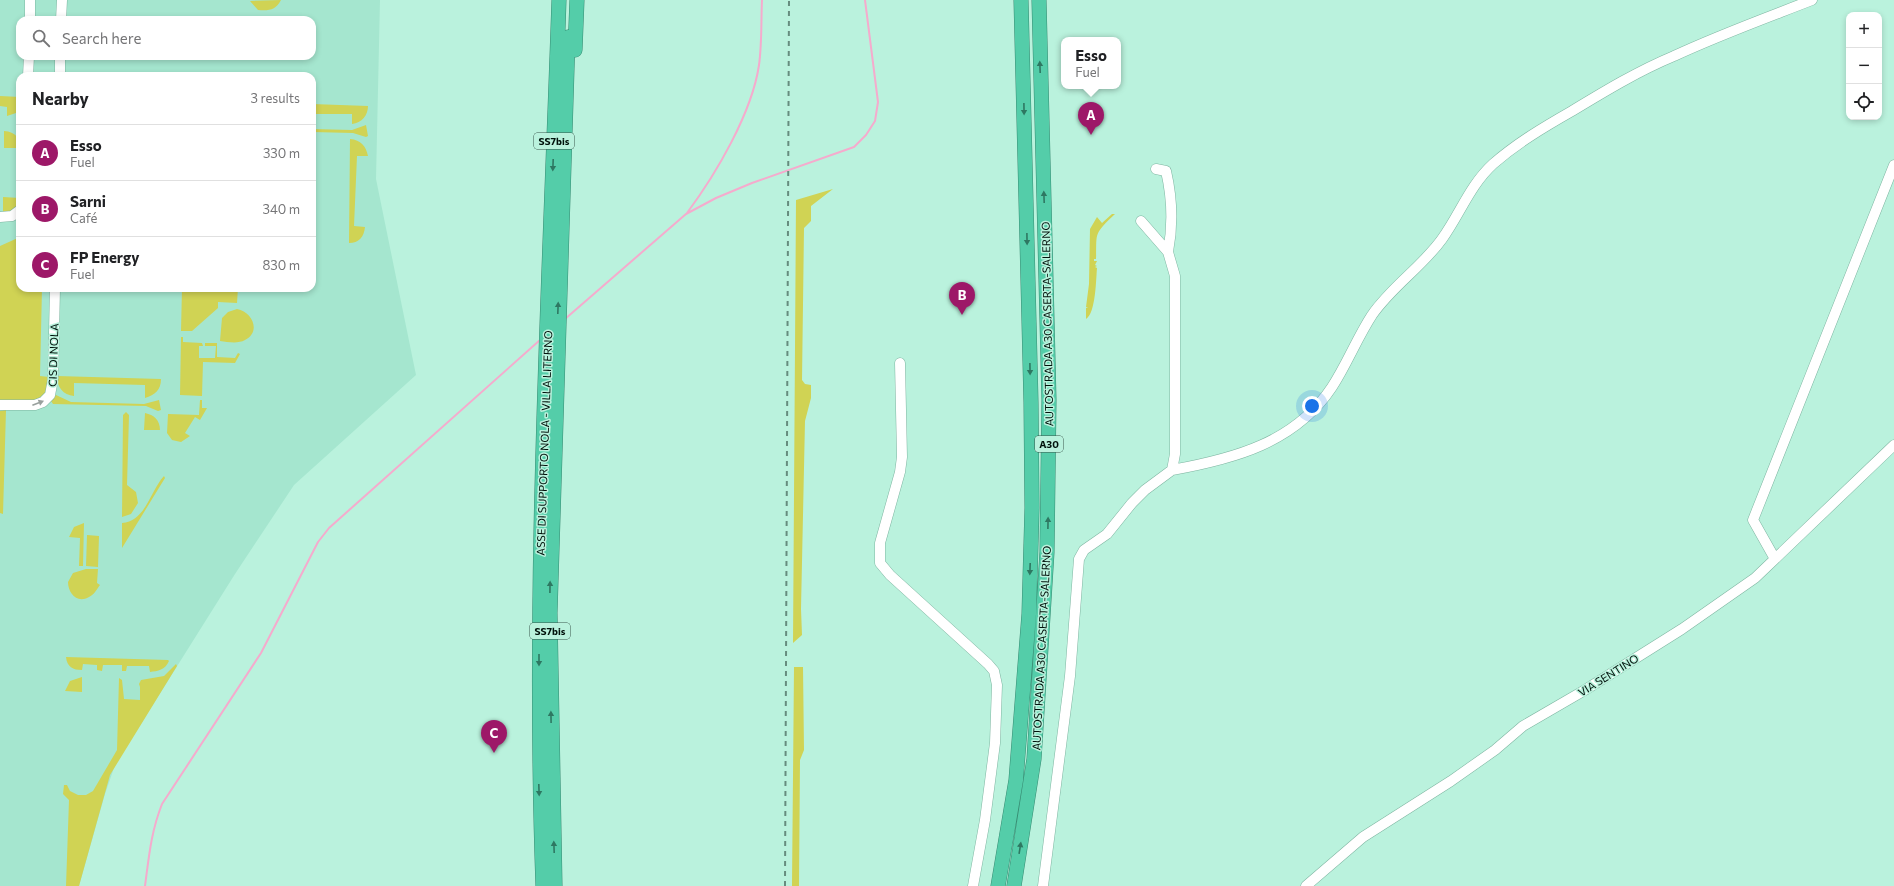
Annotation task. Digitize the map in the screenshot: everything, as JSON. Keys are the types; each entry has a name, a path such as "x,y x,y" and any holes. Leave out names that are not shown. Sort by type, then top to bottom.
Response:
{"highway":[{"name":"ASSE DI SUPPORTO NOLA - VILLA LITERNO","path":"555,886 550,613 551,379 559,0"},
{"name":"ASSE DI SUPPORTO NOLA - VILLA LITERNO","path":"554,278 564,158 569,0"},
{"path":"564,158 574,68 577,0"},
{"name":"AUTOSTRADA A30 CASERTA-SALERNO","path":"998,886 1016,780 1029,614 1032,508 1031,402 1021,0"},
{"name":"AUTOSTRADA A30 CASERTA-SALERNO","path":"1014,886 1034,759 1047,552 1049,400 1039,0"},
{"name":"ASSE DI SUPPORTO NOLA - VILLA LITERNO","path":"543,886 538,770 541,505 551,379"}],"street":[{"path":"30,0 30,16"},
{"path":"61,16 62,0"},
{"path":"1043,886 1070,676 1078,558 1084,550 1107,534 1132,503 1145,490 1172,470 1221,459 1263,446 1302,420 1331,389 1352,355 1372,316 1382,302 1432,253 1477,183 1491,166 1509,150 1534,133 1639,73 1674,56 1812,0"},
{"path":"28,72 29,60"},
{"path":"60,60 60,72"},
{"path":"1775,560 1754,525 1753,520 1894,165"},
{"path":"1156,169 1166,172 1170,187 1170,240 1168,252 1175,276 1176,433 1175,454 1172,470"},
{"path":"0,217 12,216 16,213"},
{"path":"1140,221 1168,252"},
{"name":"CIS DI NOLA","path":"1,406 35,405 43,402 50,394 53,379 55,292"},
{"path":"900,363 902,457 900,472 880,543 880,563 890,575 988,664 994,671 997,685 995,743 985,820 973,886"},
{"name":"VIA SENTINO","path":"1306,886 1363,837 1451,781 1495,750 1526,724 1682,629 1754,578 1775,560 1894,445"}],"shaded area":[{"path":"0,0 380,0 376,179 416,375 294,485 235,574 115,765 105,794 79,886 0,886"},
{"path":"281,0 274,8 266,10 258,10 250,1"},
{"path":"0,96 16,97 16,113 7,116 7,107 0,106"},
{"path":"316,104 368,106 364,118 359,122 352,124 352,114 316,114"},
{"path":"366,125 368,136 366,137 353,133 316,132 316,129 352,130"},
{"path":"4,131 14,134 16,136 16,148 4,148"},
{"path":"350,139 360,142 366,149 368,156 357,156 354,226 365,227 360,239 353,243 349,243"},
{"path":"833,189 811,206 811,221 804,228 802,380 805,384 811,385 811,398 805,421 801,609 802,635 793,643 796,200"},
{"path":"3,197 16,198 16,208 13,211 3,214"},
{"path":"1112,214 1115,214 1100,230 1097,238 1096,259 1094,259 1094,261 1097,261 1095,265 1097,266 1095,267 1097,268 1094,303 1092,310 1086,319 1086,308 1088,307 1086,307 1089,284 1090,229 1097,217 1102,223"},
{"path":"16,239 16,292 42,292 40,376 49,377 48,387 44,394 33,400 0,401 0,246"},
{"path":"182,292 238,292 237,303 218,302 218,308 192,331 181,331"},
{"path":"237,309 243,311 251,318 254,327 253,332 245,340 239,342 220,341 222,318 228,312"},
{"path":"181,337 183,337 183,342 202,343 203,346 199,346 199,358 215,358 216,346 205,346 205,343 217,343 217,357 235,358 238,353 240,354 235,363 203,362 202,396 180,395"},
{"path":"57,376 161,379 161,383 157,392 145,398 145,385 74,383 74,396 61,390 58,384"},
{"path":"56,395 71,402 144,404 159,400 161,410 158,411 146,406 53,404 51,401"},
{"path":"200,400 202,400 202,408 207,408 200,420 195,417 185,433 190,436 181,442 172,440 167,433 168,414 199,415"},
{"path":"6,410 3,514 0,513 0,411"},
{"path":"126,412 129,415 127,485 136,492 138,503 131,514 122,517 123,415"},
{"path":"145,413 156,418 159,423 160,430 144,430"},
{"path":"164,476 165,478 122,548 122,523 137,517 147,504"},
{"path":"84,523 83,566 79,566 80,538 69,537 74,527"},
{"path":"87,535 99,536 98,567 86,566"},
{"path":"86,569 98,569 97,583 100,585 91,596 81,599 77,598 71,593 68,582 73,573"},
{"path":"66,657 169,661 163,668 153,672 150,672 149,666 127,666 126,671 122,671 122,665 103,665 102,671 97,670 97,665 83,664 82,670 73,669 69,666"},
{"path":"176,664 177,666 110,775 79,886 66,886 69,800 63,794 64,785 67,785 70,791 78,795 86,795 93,791 117,750 119,678 122,680 124,699 140,700 139,684 141,680 164,676"},
{"path":"794,667 803,667 804,750 800,760 799,886 792,886"},
{"path":"82,677 82,692 65,691 70,681"}],"waterway":[{"path":"687,213 721,162 741,123 749,103 759,65 762,0"},
{"path":"565,319 686,214 716,198 752,183 854,147 866,135 875,121 878,102 865,0"},
{"path":"145,886 153,834 162,804 261,653 318,542 329,528 540,340"}],"railway":[{"path":"785,886 789,0"}],"place":[{"name":"Esso","path":"1091,135"},
{"name":"Sarni","path":"962,315"},
{"name":"FP Energy","path":"494,753"}]}
